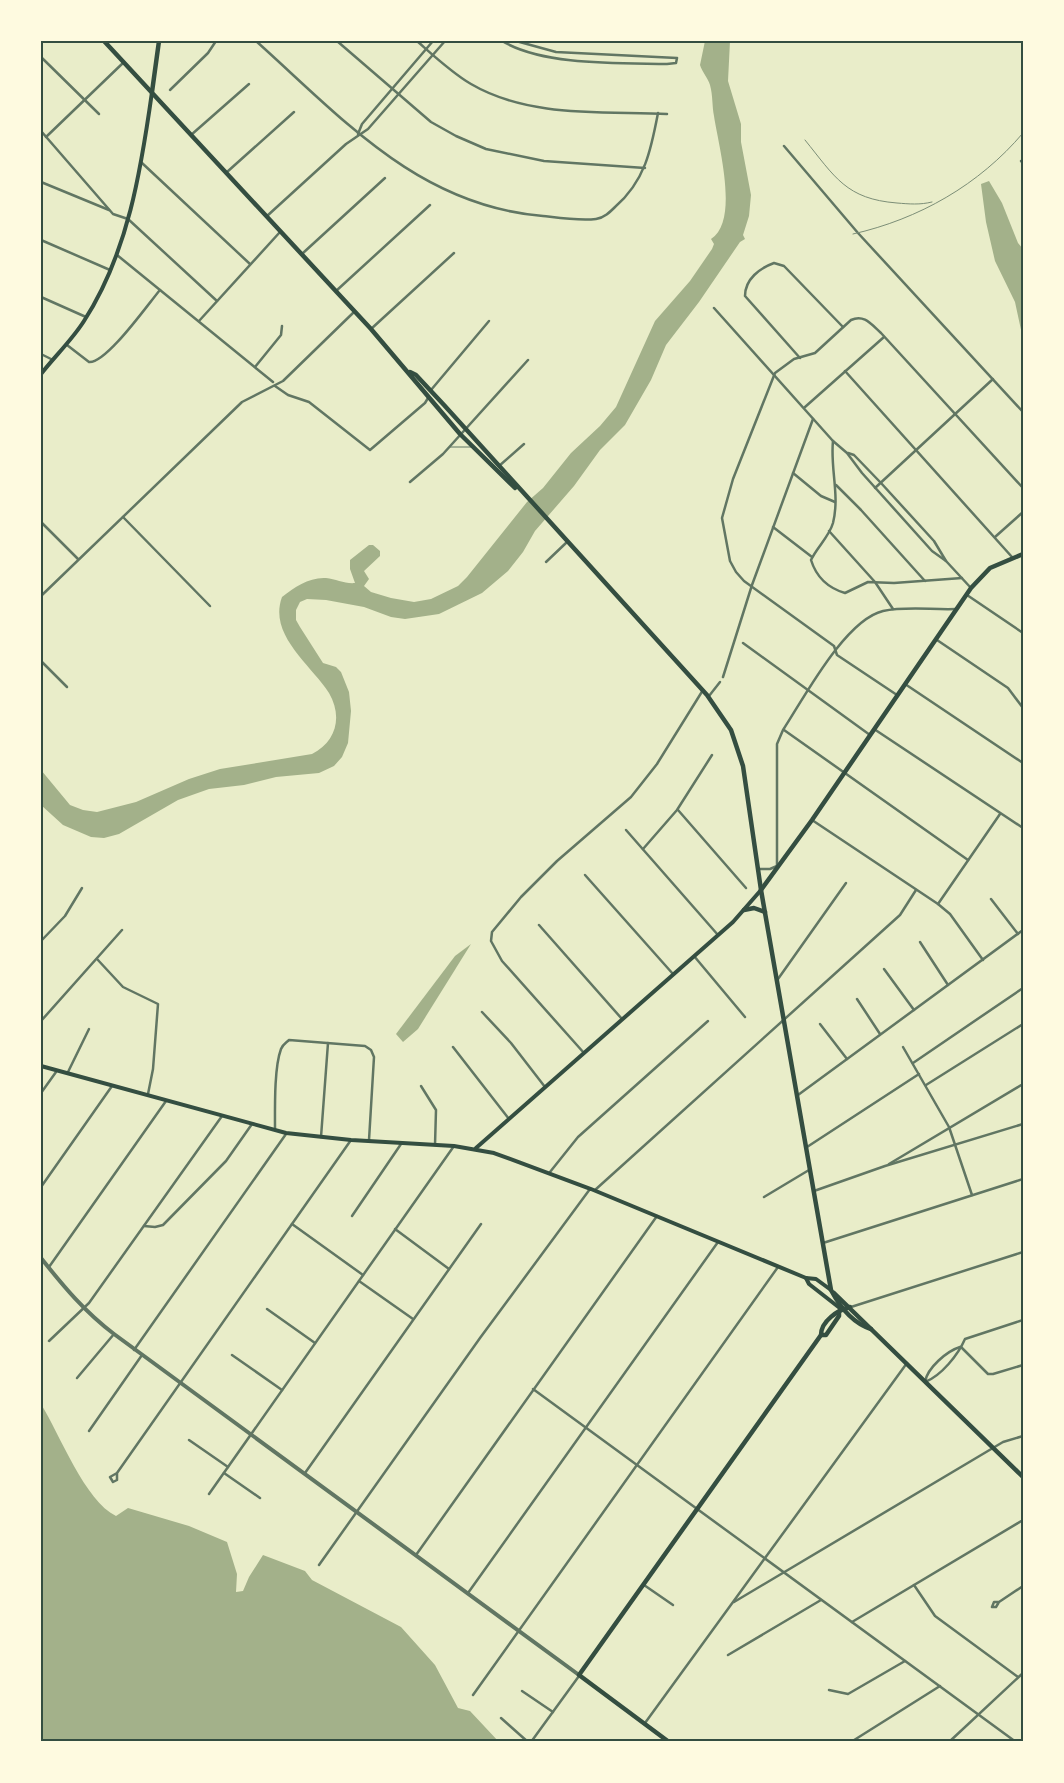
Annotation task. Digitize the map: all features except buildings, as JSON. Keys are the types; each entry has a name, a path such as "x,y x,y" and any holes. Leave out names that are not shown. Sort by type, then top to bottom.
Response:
{"main road":[{"path":"104,41 410,372 428,398 460,434 528,499"},
{"path":"41,374 86,317 116,255 128,219 141,163 159,41"},
{"path":"410,372 416,375 465,428 548,522 709,696 727,722 739,750 805,1148 831,1290 840,1310 839,1316 826,1335 822,1335 579,1675 670,1742"},
{"path":"475,1149 744,910 783,862 966,594 990,568 1023,554"},
{"path":"744,910 754,908 765,912"},
{"path":"41,1066 56,1072 286,1133 350,1140 475,1149 550,1172 806,1278 816,1279 850,1307 870,1330 1023,1477"},
{"path":"806,1278 809,1284 840,1310 870,1330"},
{"path":"840,1310 850,1307"}],"street":[{"path":"170,90 208,53 216,41"},
{"path":"256,41 358,134 387,157 439,188 471,201 538,216 598,219 609,213 640,179 645,168 658,114"},
{"path":"337,41 431,122 456,136 486,149 544,161 645,168"},
{"path":"417,41 432,55 471,84 489,93 532,106 667,114"},
{"path":"358,134 362,124 433,41"},
{"path":"266,217 358,134 368,129 445,41"},
{"path":"502,41 536,55 554,59 667,64 676,63 677,61 677,58 588,54 538,48 516,41"},
{"path":"536,55 538,48"},
{"path":"588,54 588,60"},
{"path":"41,57 99,114"},
{"path":"46,137 124,62"},
{"path":"191,135 249,84"},
{"path":"226,173 294,112"},
{"path":"41,131 111,211"},
{"path":"784,146 858,233 1023,412"},
{"path":"141,163 250,264"},
{"path":"302,254 385,178"},
{"path":"41,182 128,219 217,301"},
{"path":"335,292 430,205"},
{"path":"199,321 280,232"},
{"path":"41,240 110,270"},
{"path":"371,329 454,253"},
{"path":"116,255 273,382"},
{"path":"800,358 745,296 745,289 751,278 762,268 774,263 784,266 843,327"},
{"path":"66,344 89,362 96,361 113,346 160,290"},
{"path":"41,297 86,317"},
{"path":"714,308 775,373 833,441 847,452 875,488 932,551 946,561 971,588"},
{"path":"41,596 242,402 275,386 300,366 354,312"},
{"path":"897,695 837,655 834,646 740,576 730,561 723,516 733,480 775,373 794,359 815,354 851,320 863,318 884,337 1023,488"},
{"path":"431,392 489,321"},
{"path":"255,367 281,335 282,326"},
{"path":"805,408 884,337"},
{"path":"41,354 53,360"},
{"path":"410,482 449,448 528,360"},
{"path":"845,371 1012,558"},
{"path":"875,488 994,379"},
{"path":"275,386 288,395 308,402 370,450 425,403 428,398"},
{"path":"723,677 752,585 814,418"},
{"path":"833,441 832,465 835,484 833,524 812,557 814,570 836,590 845,593 859,586 875,582 894,584 962,578"},
{"path":"499,466 524,444"},
{"path":"847,452 854,455 934,541 946,561"},
{"path":"793,473 821,496 835,502"},
{"path":"835,484 925,581"},
{"path":"995,537 1023,512"},
{"path":"123,517 210,606"},
{"path":"41,522 78,559"},
{"path":"773,527 812,557"},
{"path":"829,531 875,582 893,609"},
{"path":"546,562 567,542"},
{"path":"966,594 1023,634"},
{"path":"776,866 777,747 783,730 836,650 857,625 880,611 893,609 956,609"},
{"path":"935,640 1008,688 1023,708"},
{"path":"743,643 870,735"},
{"path":"41,661 67,686"},
{"path":"709,696 720,682"},
{"path":"905,684 1023,763"},
{"path":"584,1053 514,976 496,952 491,941 492,932 521,897 557,861 631,798 657,764 703,690"},
{"path":"874,729 1023,828"},
{"path":"783,730 968,860"},
{"path":"643,849 677,810 712,754"},
{"path":"677,810 746,888"},
{"path":"938,904 1000,814"},
{"path":"812,820 938,904 950,914 983,960"},
{"path":"626,830 718,935"},
{"path":"759,869 770,869 783,862"},
{"path":"585,875 673,974"},
{"path":"777,980 846,883"},
{"path":"41,942 65,916 82,888"},
{"path":"319,1565 480,1338 593,1189 900,915 916,890"},
{"path":"991,899 1018,934"},
{"path":"539,925 622,1020"},
{"path":"41,1021 122,930"},
{"path":"796,1096 1023,930"},
{"path":"920,942 948,985"},
{"path":"694,956 745,1017"},
{"path":"97,959 123,987 158,1004 153,1068 148,1095"},
{"path":"884,969 914,1010"},
{"path":"913,1063 1023,988"},
{"path":"857,1000 880,1034"},
{"path":"482,1012 511,1043 545,1087"},
{"path":"550,1172 578,1137 708,1021"},
{"path":"820,1024 847,1059"},
{"path":"926,1085 1023,1024"},
{"path":"67,1074 89,1029"},
{"path":"275,1130 277,1078 280,1050 283,1044 289,1040 366,1046 373,1052 369,1140"},
{"path":"320,1137 328,1043"},
{"path":"454,1047 509,1119"},
{"path":"903,1047 949,1127 972,1195"},
{"path":"41,1093 56,1072"},
{"path":"805,1148 919,1074"},
{"path":"885,1166 1023,1084"},
{"path":"41,1187 112,1086"},
{"path":"421,1086 436,1110 435,1145"},
{"path":"48,1268 166,1101"},
{"path":"49,1341 89,1303 222,1116"},
{"path":"144,1226 155,1227 163,1225 226,1160 252,1124"},
{"path":"814,1191 885,1166 1023,1124"},
{"path":"134,1350 286,1133"},
{"path":"117,1473 350,1140"},
{"path":"352,1216 402,1143"},
{"path":"209,1494 454,1146"},
{"path":"764,1196 809,1170"},
{"path":"823,1243 1023,1179"},
{"path":"416,1555 657,1216"},
{"path":"292,1224 364,1275"},
{"path":"305,1473 481,1224"},
{"path":"395,1229 449,1269"},
{"path":"468,1593 719,1241"},
{"path":"850,1307 1023,1252"},
{"path":"42,1262 83,1308 134,1350 305,1473 579,1675 530,1742 500,1718"},
{"path":"473,1695 779,1266"},
{"path":"359,1281 414,1319"},
{"path":"266,1309 315,1343"},
{"path":"925,1382 932,1379 961,1347 965,1339 1023,1320"},
{"path":"77,1378 114,1334"},
{"path":"961,1347 988,1374 1023,1365"},
{"path":"925,1382 926,1375 952,1350 961,1347"},
{"path":"89,1431 142,1355"},
{"path":"232,1355 282,1390"},
{"path":"645,1723 906,1363"},
{"path":"533,1389 1016,1742"},
{"path":"733,1603 993,1448 1023,1436"},
{"path":"189,1440 228,1467"},
{"path":"224,1473 260,1498"},
{"path":"852,1622 1023,1520"},
{"path":"644,1585 673,1605"},
{"path":"914,1585 935,1616 1018,1677"},
{"path":"999,1602 1023,1586"},
{"path":"728,1655 821,1600"},
{"path":"829,1690 848,1694 904,1661"},
{"path":"949,1742 1023,1673"},
{"path":"851,1742 940,1686"},
{"path":"522,1691 553,1712"}],"lane":[{"path":"449,448 467,446 476,449"}],"shaded area":[{"path":"705,41 730,41 728,81 741,124 741,142 751,195 749,216 743,235 745,239 740,242 699,302 666,345 651,380 625,425 600,450 574,486 535,531 523,552 508,571 482,593 439,614 405,619 391,617 364,607 326,600 307,599 300,602 296,610 296,620 323,663 336,667 341,672 349,692 351,711 348,743 342,757 334,766 319,773 276,777 244,785 209,789 178,800 119,834 104,838 91,837 63,825 41,805 41,770 70,805 83,810 97,812 136,802 189,779 220,769 312,754 320,749 332,736 335,728 336,711 329,693 286,637 279,611 282,597 297,586 314,579 326,578 355,583 350,569 350,560 369,545 373,545 380,551 380,556 364,571 369,579 364,586 371,592 414,602 431,599 458,586 527,502 543,488 571,453 600,426 616,407 655,321 690,281 712,249 714,244 711,239 720,230 724,216 726,200 725,181 713,112 712,93 709,82 700,65"},
{"path":"989,181 1002,203 1018,243 1023,249 1023,339 1015,302 995,261 986,222 981,184"},
{"path":"471,944 418,1029 403,1042 396,1034 455,956"},
{"path":"41,1404 74,1466 94,1497 105,1508 116,1516 128,1508 189,1526 227,1542 237,1574 236,1592 243,1591 249,1577 263,1555 305,1571 312,1580 401,1627 435,1665 458,1708 470,1711 499,1742 41,1742"}],"railway":[{"path":"853,234 901,219 946,197 987,169 1023,133"},
{"path":"805,140 843,184 865,197 880,201 910,204 932,202"}]}
